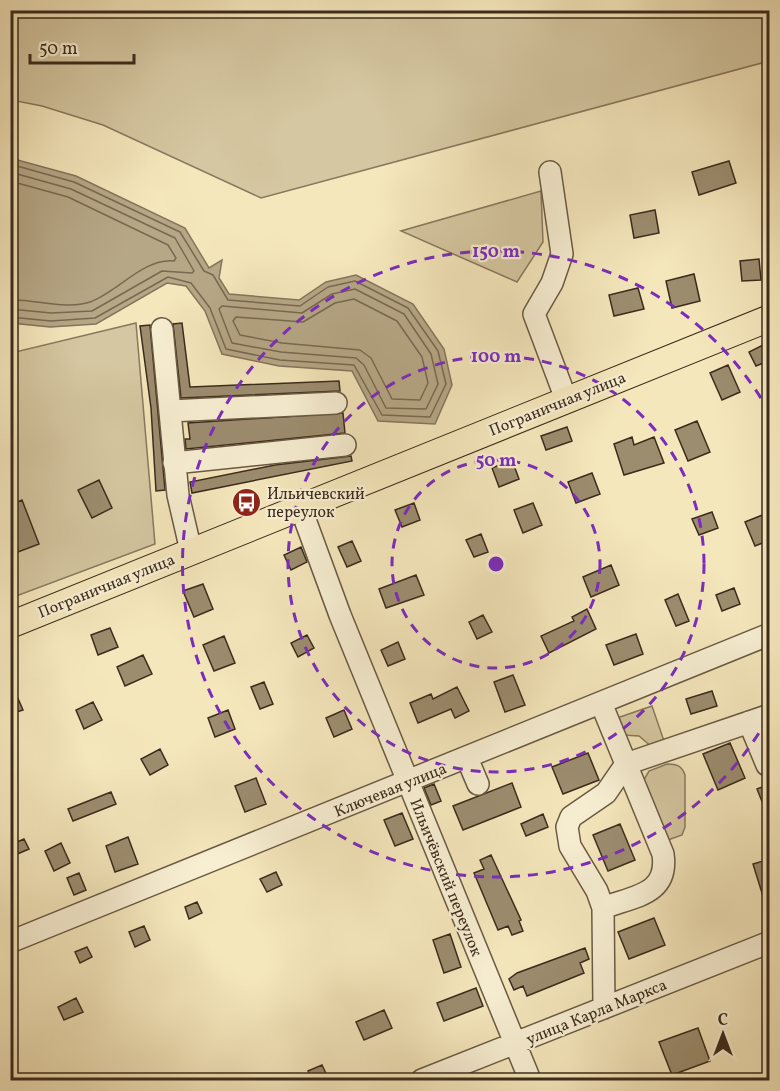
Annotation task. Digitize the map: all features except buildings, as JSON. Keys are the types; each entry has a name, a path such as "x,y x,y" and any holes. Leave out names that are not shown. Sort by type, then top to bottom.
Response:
{"main road":[{"name":"Пограничная улица","path":"10,625 770,318"}],"street":[{"path":"550,172 562,254 552,283 534,314 566,399"},
{"path":"162,329 174,464 182,517 191,551"},
{"path":"170,411 336,403"},
{"path":"174,464 345,445"},
{"name":"Ильичёвский переулок","path":"300,506 340,615 530,1080"},
{"name":"Ключевая улица","path":"10,942 770,634"},
{"path":"601,703 663,854 666,869 662,881 655,888 603,908"},
{"path":"604,1008 603,908 597,891 570,846 567,827 571,818 606,793 626,764 770,715"},
{"path":"749,722 767,765"},
{"path":"467,758 478,784"},
{"name":"улица Карла Маркса","path":"422,1080 770,942"}],"shaded area":[{"path":"10,11 769,11 769,61 261,198 103,125 42,106 11,100"},
{"path":"541,191 543,242 517,282 401,231"},
{"path":"136,323 155,544 11,598 11,353"},
{"path":"652,706 665,744 653,748 639,736 623,735 617,718"},
{"path":"667,764 679,766 685,775 685,827 682,835 668,840 642,783 649,771"}],"water":[{"path":"10,158 76,176 185,228 209,268 222,260 219,278 229,294 299,300 326,282 356,275 413,304 444,349 452,385 435,424 378,421 352,371 279,366 222,354 205,311 186,286 167,283 96,324 50,327 11,323"}],"place":[{"name":"Ильичевский переулок","path":"246,502"}]}
